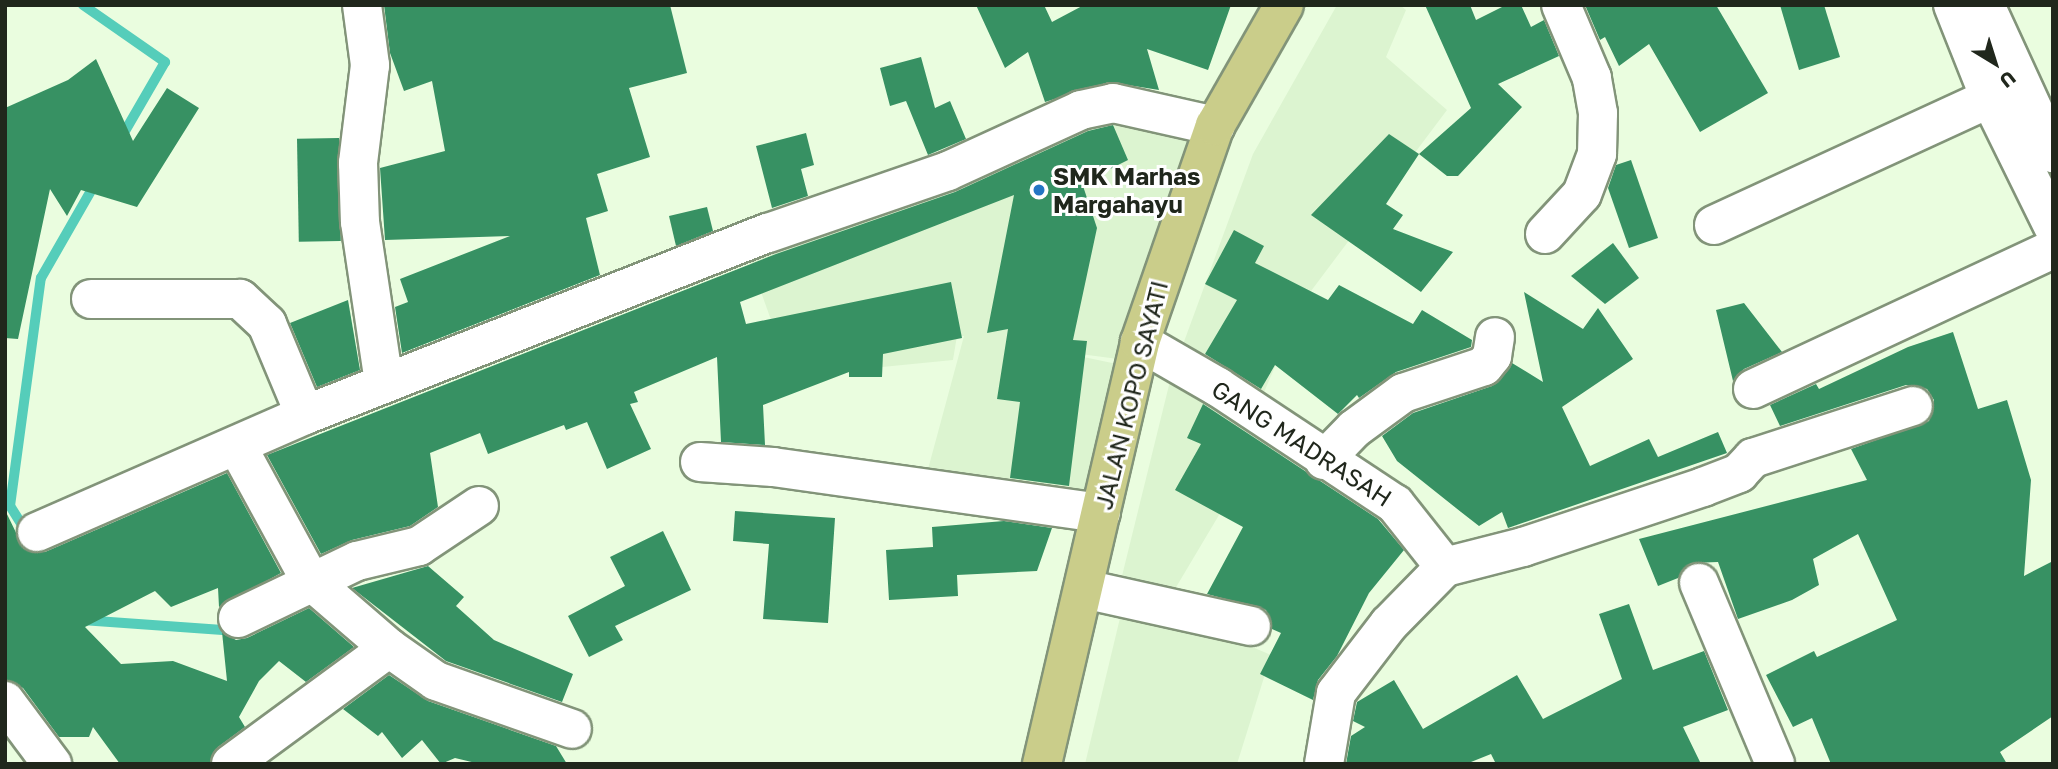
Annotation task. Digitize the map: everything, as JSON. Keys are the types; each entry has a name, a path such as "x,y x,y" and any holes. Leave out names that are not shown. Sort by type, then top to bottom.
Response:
{"main road":[{"name":"JALAN KOPO SAYATI","path":"1042,764 1140,342 1215,126 1284,5"}],"street":[{"path":"362,5 370,65 359,151 360,222 384,383"},
{"path":"1545,234 1582,194 1597,154 1598,113 1592,78 1561,5"},
{"path":"1953,5 1990,98 2053,226"},
{"path":"1985,5 2053,153"},
{"path":"1714,225 1990,98"},
{"path":"37,532 384,383 768,233 948,171 1081,110 1113,103 1215,126"},
{"path":"1753,390 2053,249"},
{"path":"91,299 240,299 267,324 305,415"},
{"path":"1324,460 1354,429 1403,393 1484,366 1492,356 1495,337"},
{"name":"GANG MADRASAH","path":"1140,342 1218,387 1406,514 1444,566"},
{"path":"1324,764 1336,693 1390,624 1444,566 1522,547 1691,491 1739,473 1753,458 1913,406"},
{"path":"237,446 310,580 389,648 436,681 572,729"},
{"path":"700,462 773,467 1101,513"},
{"path":"238,618 310,580 357,561 419,545 479,506"},
{"path":"1699,583 1775,764"},
{"path":"1084,589 1251,626"},
{"path":"232,764 389,648"},
{"path":"5,701 52,764"}],"shaded area":[{"path":"1337,5 1400,5 1406,10 1386,57 1447,110 1302,303 1251,423 1287,448 1246,517 1222,510 1172,594 1121,580 1171,377 1253,154"},
{"name":"SMK Marhas Margahayu","path":"1141,111 1196,118 1118,359 1050,350 1117,364 1085,503 924,484 964,336 957,336 953,360 791,376 745,247 1068,132"},
{"path":"1126,593 1271,655 1237,764 1085,764"}],"building":[{"path":"384,5 670,5 687,73 629,88 650,157 597,174 608,211 586,218 600,275 402,353 395,307 408,302 400,279 510,236 385,240 380,168 445,151 432,81 404,91 390,53"},
{"path":"976,5 1044,5 1052,22 1084,5 1231,5 1208,70 1147,49 1159,90 1109,82 1045,102 1028,52 1005,68"},
{"path":"1425,5 1470,5 1476,20 1506,5 1521,5 1531,27 1544,20 1559,56 1498,84 1522,107 1458,176 1447,176 1419,154 1471,108"},
{"path":"1585,5 1716,5 1768,93 1700,132 1649,44 1619,66 1605,37 1600,40"},
{"path":"1780,5 1824,5 1840,57 1799,70"},
{"path":"921,57 935,108 950,101 966,139 928,155 906,101 890,106 880,68"},
{"path":"96,59 133,141 167,88 199,108 137,207 81,190 67,216 50,189 18,339 5,338 5,108 68,80"},
{"path":"1113,125 1128,160 1082,183 1097,228 1073,340 1087,341 1069,486 1010,478 1020,402 997,399 1008,329 987,333 1014,195 740,302 746,324 951,282 962,338 883,354 882,377 849,377 849,372 763,405 765,445 721,442 717,357 634,392 638,402 630,404 651,449 607,469 587,422 566,430 564,425 488,454 480,433 430,453 438,507 410,526 352,540 321,554 267,455 776,254 955,192 1088,131"},
{"path":"806,133 814,165 801,169 808,196 772,208 756,146"},
{"path":"1389,134 1419,154 1386,204 1403,215 1393,229 1453,252 1421,292 1311,215"},
{"path":"339,138 341,241 299,242 297,139"},
{"path":"1631,160 1658,238 1629,248 1608,188 1616,165"},
{"path":"707,207 713,231 676,246 669,216"},
{"path":"1234,230 1264,246 1255,263 1328,300 1339,285 1413,324 1422,310 1472,340 1471,347 1396,372 1359,398 1357,395 1338,414 1275,365 1261,389 1205,354 1237,300 1205,284"},
{"path":"1613,243 1639,278 1605,304 1571,276"},
{"path":"1524,292 1583,329 1598,308 1633,359 1562,407 1590,466 1649,439 1658,457 1718,432 1727,453 1508,528 1502,512 1479,526 1461,512 1397,461 1382,436 1413,413 1492,386 1512,363 1543,382"},
{"path":"348,300 360,370 317,387 290,323"},
{"path":"1744,303 1782,352 1744,369 1733,381 1716,310"},
{"path":"1953,332 1978,409 2007,400 2031,480 2024,576 2053,561 2053,716 2000,752 2007,764 1831,764 1812,718 1793,727 1766,675 1814,651 1817,657 1897,620 1858,534 1813,559 1819,585 1792,600 1738,619 1718,562 1691,563 1678,578 1658,586 1639,539 1867,480 1851,449 1929,421 1934,400 1927,389 1906,385 1780,426 1770,405 1816,384 1819,389 1908,347"},
{"path":"1203,404 1378,519 1404,550 1369,593 1337,656 1318,680 1313,700 1260,674 1281,633 1272,629 1266,610 1207,594 1243,527 1175,490 1201,444 1187,438"},
{"path":"227,473 281,573 219,607 218,588 171,607 155,591 85,627 121,664 173,661 227,681 222,632 236,640 247,638 309,608 354,647 306,682 279,661 259,681 239,717 245,727 218,747 210,764 120,764 93,727 89,737 59,737 23,688 5,680 5,510 24,549 45,552"},
{"path":"735,511 835,518 828,623 763,619 769,544 733,541"},
{"path":"1004,521 1052,528 1037,571 957,575 958,596 889,600 886,550 933,547 932,527"},
{"path":"663,531 691,590 615,626 623,640 589,657 568,616 625,586 610,557"},
{"path":"428,566 464,597 456,606 494,640 573,674 562,702 446,661 352,588"},
{"path":"1629,604 1653,670 1704,651 1728,710 1683,727 1701,764 1496,764 1491,754 1466,764 1346,764 1351,736 1365,727 1353,721 1357,702 1394,680 1423,729 1517,675 1543,719 1622,679 1599,614"},
{"path":"389,675 428,701 556,746 567,764 480,764 455,758 441,764 422,740 402,758 382,732 378,736 343,709"}],"waterway":[{"path":"83,5 165,62 121,138"},
{"path":"27,533 10,506 41,278 96,182"},
{"path":"82,620 223,630"}],"place":[{"name":"SMK Marhas Margahayu","path":"1039,190"}]}
